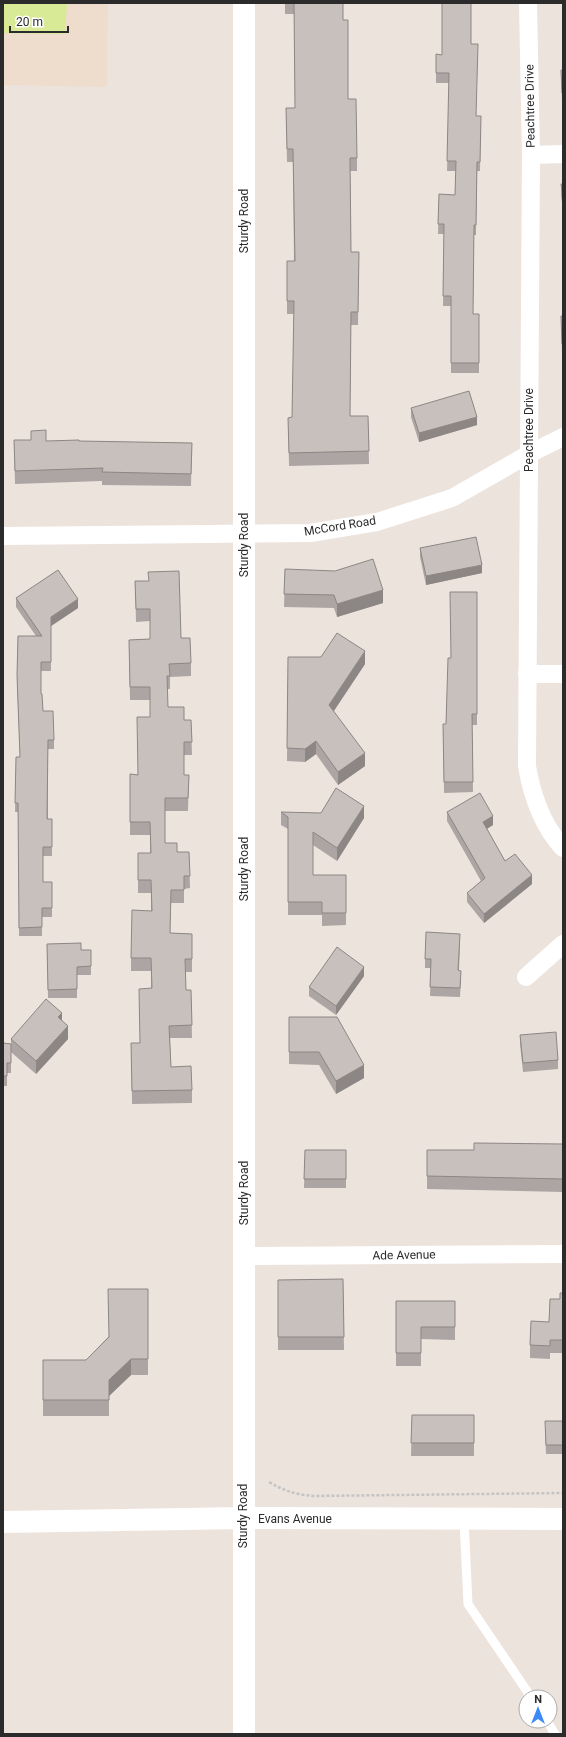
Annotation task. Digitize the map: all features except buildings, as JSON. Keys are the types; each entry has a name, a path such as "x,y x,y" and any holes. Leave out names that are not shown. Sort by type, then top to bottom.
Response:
{"street":[{"name":"Sturdy Road","path":"244,3 244,1734"},
{"name":"Peachtree Drive","path":"528,3 531,155 527,766 531,789 539,810 552,836 563,848"},
{"path":"531,155 563,154"},
{"name":"McCord Road","path":"3,536 310,533 378,522 452,498 529,454 563,437"},
{"path":"527,674 563,674"},
{"path":"526,977 563,944"},
{"name":"Ade Avenue","path":"244,1256 563,1254"},
{"name":"Evans Avenue","path":"3,1522 243,1518 464,1520 563,1519"}],"lane":[{"path":"464,1520 468,1604 525,1689"}],"path":[{"path":"269,1482 286,1492 296,1495 313,1496 563,1493"}],"shaded area":[{"path":"3,3 108,3 107,87 3,85"}],"green space":[{"path":"3,3 67,3 65,34 3,33"}]}
